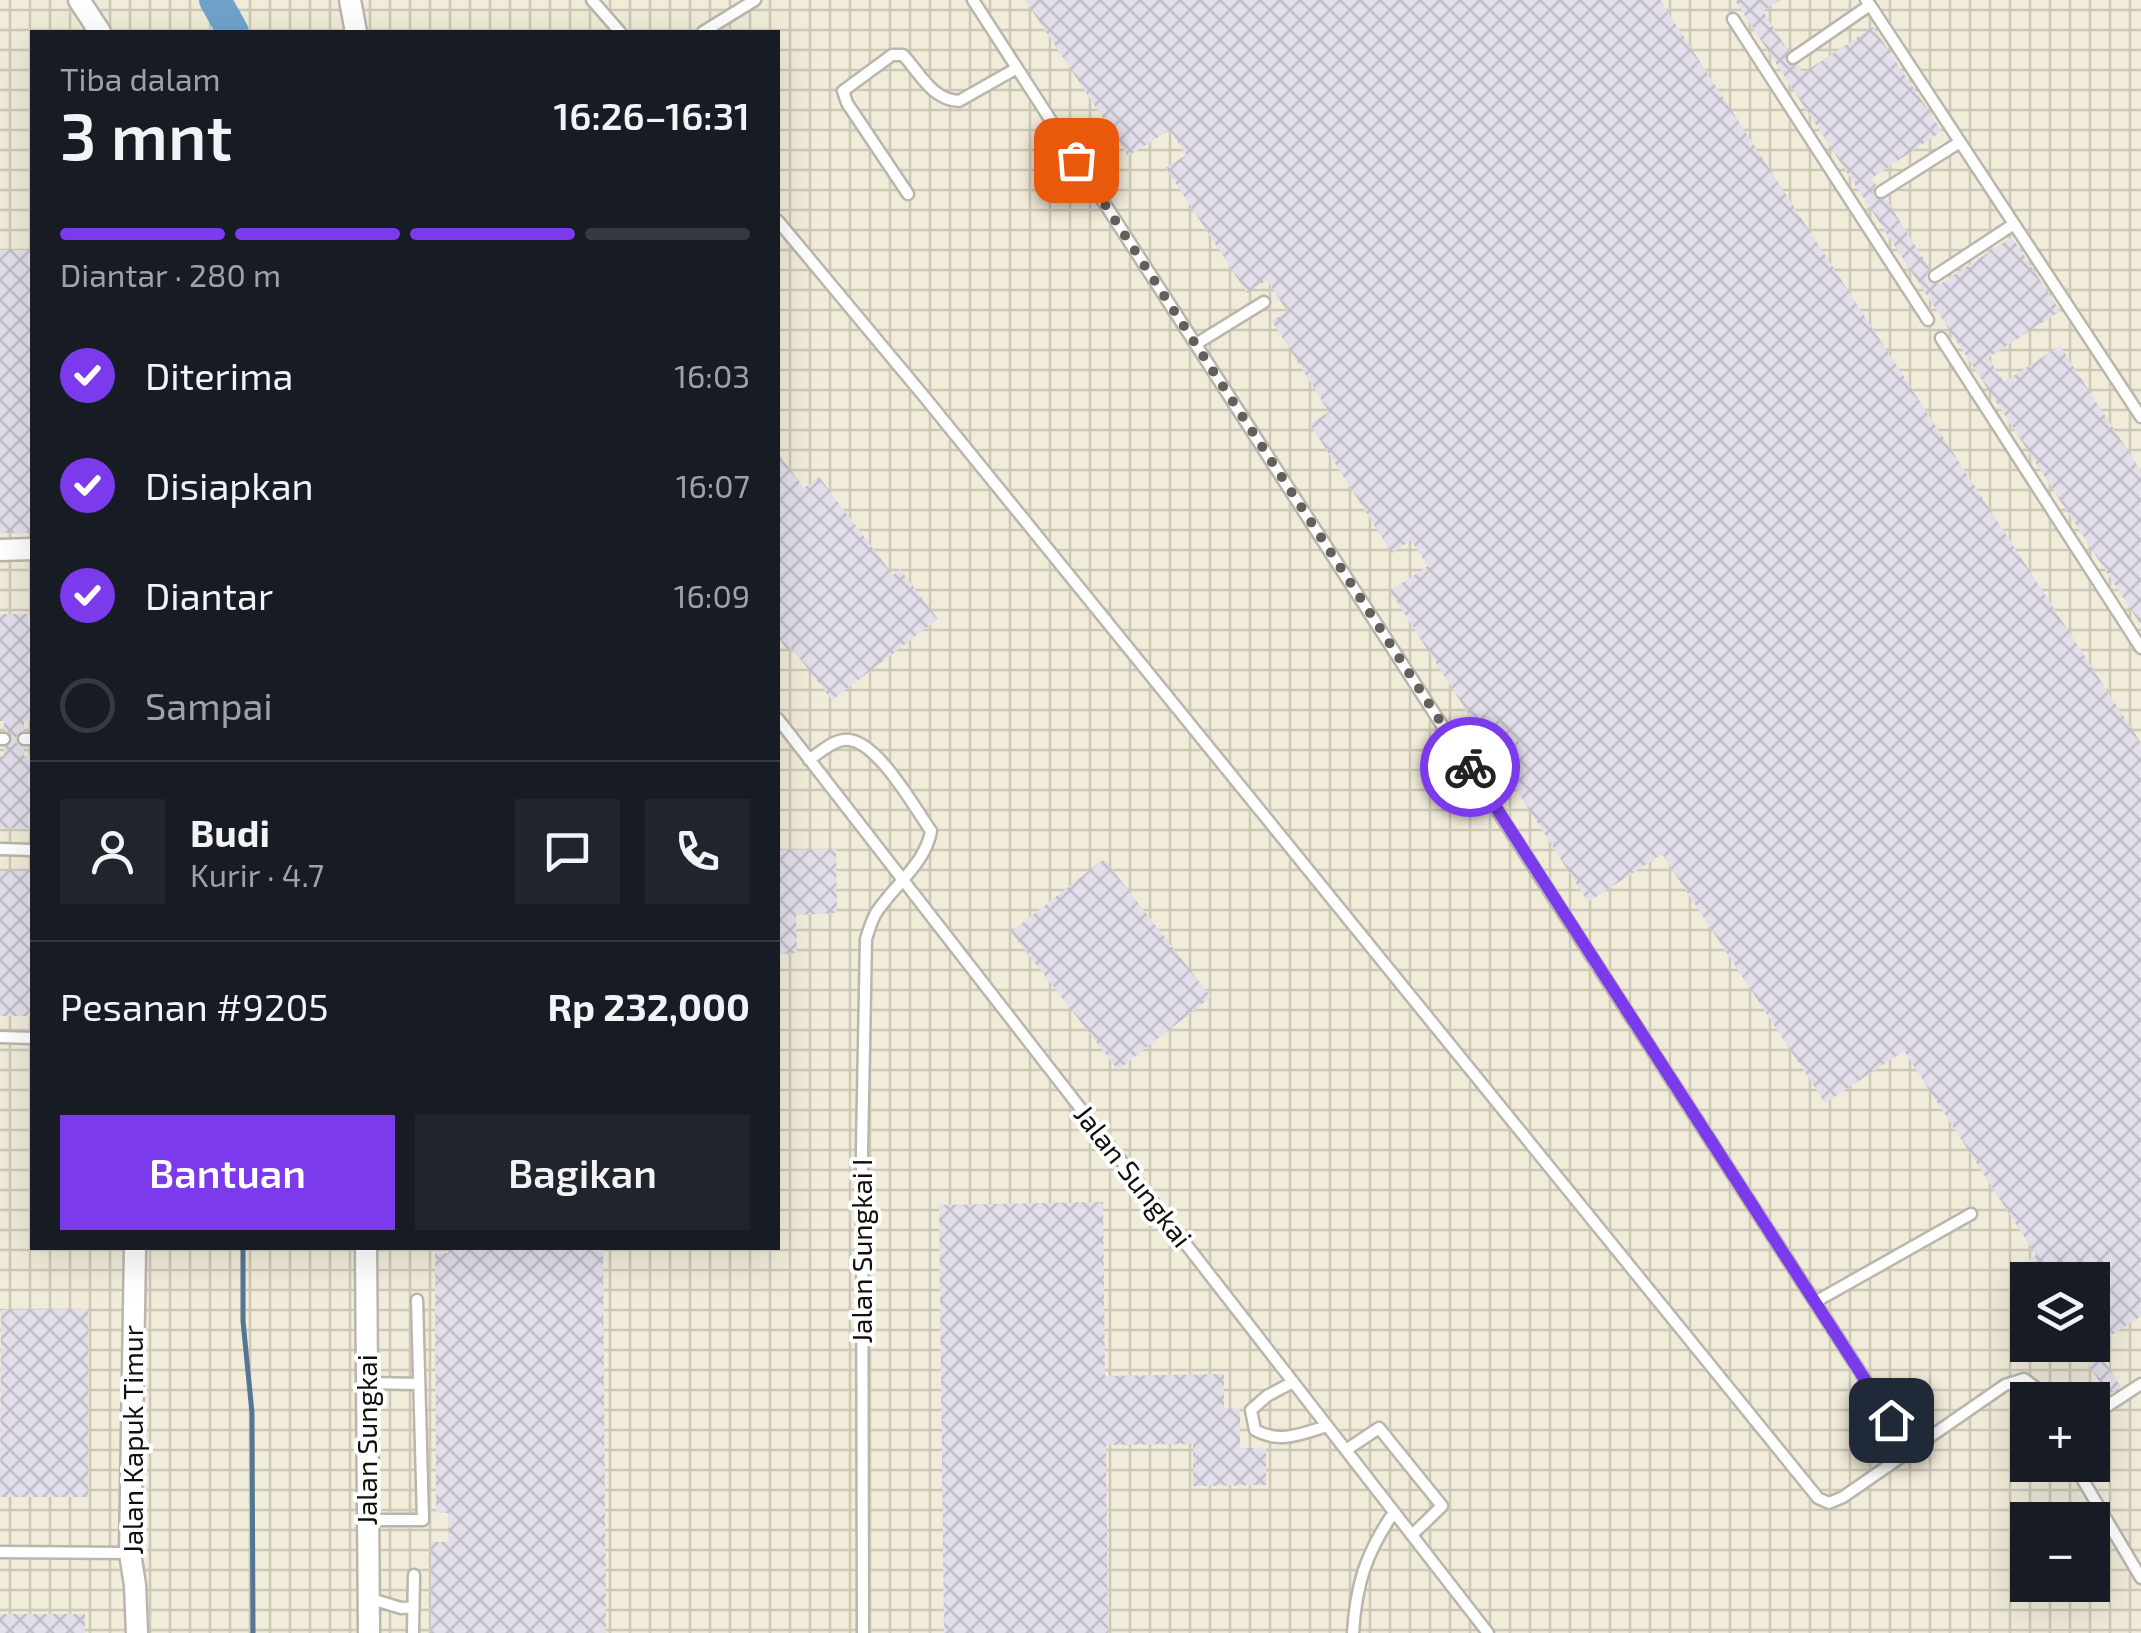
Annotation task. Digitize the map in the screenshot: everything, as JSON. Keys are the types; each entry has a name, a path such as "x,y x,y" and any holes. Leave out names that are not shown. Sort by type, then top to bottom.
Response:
{"street":[{"path":"80,0 99,30"},
{"path":"350,0 356,30"},
{"path":"0,550 30,550"},
{"name":"Jalan Kapuk Timur","path":"135,1250 130,1553 137,1633"},
{"name":"Jalan Sungkai","path":"366,1250 368,1633"}],"lane":[{"path":"592,0 618,30"},
{"path":"706,30 754,0"},
{"path":"973,0 1910,1449"},
{"path":"1794,58 1868,3 2141,417"},
{"path":"1733,19 1856,208 1916,289 1928,320"},
{"path":"908,194 847,103 843,91 892,55 903,55 934,91 959,101 1017,68"},
{"path":"1769,76 1780,68"},
{"path":"1880,192 1960,142"},
{"path":"1856,208 1866,201"},
{"path":"780,223 1818,1498 1829,1504 1844,1498 2010,1383"},
{"path":"1935,276 2014,224"},
{"path":"1196,344 1264,302"},
{"path":"1941,338 2141,648"},
{"name":"Jalan Sungkai","path":"780,722 1488,1633"},
{"name":"Jalan Sungkai I","path":"810,760 840,740 858,740 874,751 931,830 929,843 876,913 866,939 863,1633"},
{"path":"0,850 30,850"},
{"path":"0,1037 30,1038"},
{"path":"1815,1302 1972,1214"},
{"path":"368,1520 424,1520 416,1300"},
{"path":"1292,1382 1251,1410 1255,1430 1269,1438 1288,1438 1327,1426"},
{"path":"366,1383 419,1384"},
{"path":"2110,1404 2141,1384"},
{"path":"1346,1450 1379,1428 1442,1506 1412,1535"},
{"path":"2084,1482 2141,1578"},
{"path":"1354,1633 1356,1588 1376,1539 1394,1512"},
{"path":"0,1552 130,1553"},
{"path":"413,1633 414,1575"},
{"path":"368,1598 401,1608 413,1607"}],"shaded area":[{"path":"0,0 2141,0 2141,1633 0,1633"}],"building":[{"path":"1025,0 1660,0 2141,743 2141,1316 2110,1336 2110,1262 2024,1262 2036,1255 1904,1051 1825,1103 1662,854 1588,902 1390,591 1428,566 1411,540 1392,553 1310,424 1329,412 1272,321 1287,311 1267,280 1247,293 1166,168 1186,155 1170,130 1128,156"},
{"path":"1735,0 1780,0 1763,11 1788,51 1785,62 1798,65 1803,73 1873,27 1942,131 1872,178 1876,185 1874,197 1886,199 1930,269 1928,282 1940,284 2012,237 2060,311 1988,358 2004,382 2060,346 2141,471 2141,625"},
{"path":"0,250 30,250 30,533 0,533"},
{"path":"780,456 804,488 819,477 893,575 900,569 938,619 832,700 791,647 787,650 780,640"},
{"path":"0,614 30,614 30,721 24,721 24,730 15,738 24,748 24,756 30,756 30,828 0,828 0,756 4,756 4,748 13,740 4,730 4,721 0,721"},
{"path":"836,849 837,913 796,915 797,953 780,954 780,850"},
{"path":"1104,859 1211,997 1118,1070 1011,932"},
{"path":"0,871 30,871 30,1016 0,1016"},
{"path":"1103,1202 1105,1376 1224,1374 1224,1409 1240,1409 1240,1448 1266,1448 1266,1485 1193,1486 1193,1444 1106,1445 1108,1633 944,1633 939,1205"},
{"path":"603,1250 606,1633 431,1633 431,1542 449,1542 448,1513 436,1513 435,1253"},
{"path":"88,1309 88,1497 0,1497 1,1310"},
{"path":"2087,1362 2105,1362 2121,1387 2110,1394 2110,1382 2100,1382"},
{"path":"0,1614 85,1614 85,1633 0,1633"}],"waterway":[{"path":"215,0 232,30"},
{"path":"243,1250 243,1321 252,1413 253,1633"}],"way so far":[{"path":"1076,160 1470,767"}],"route":[{"path":"1470,767 1891,1420"}]}
